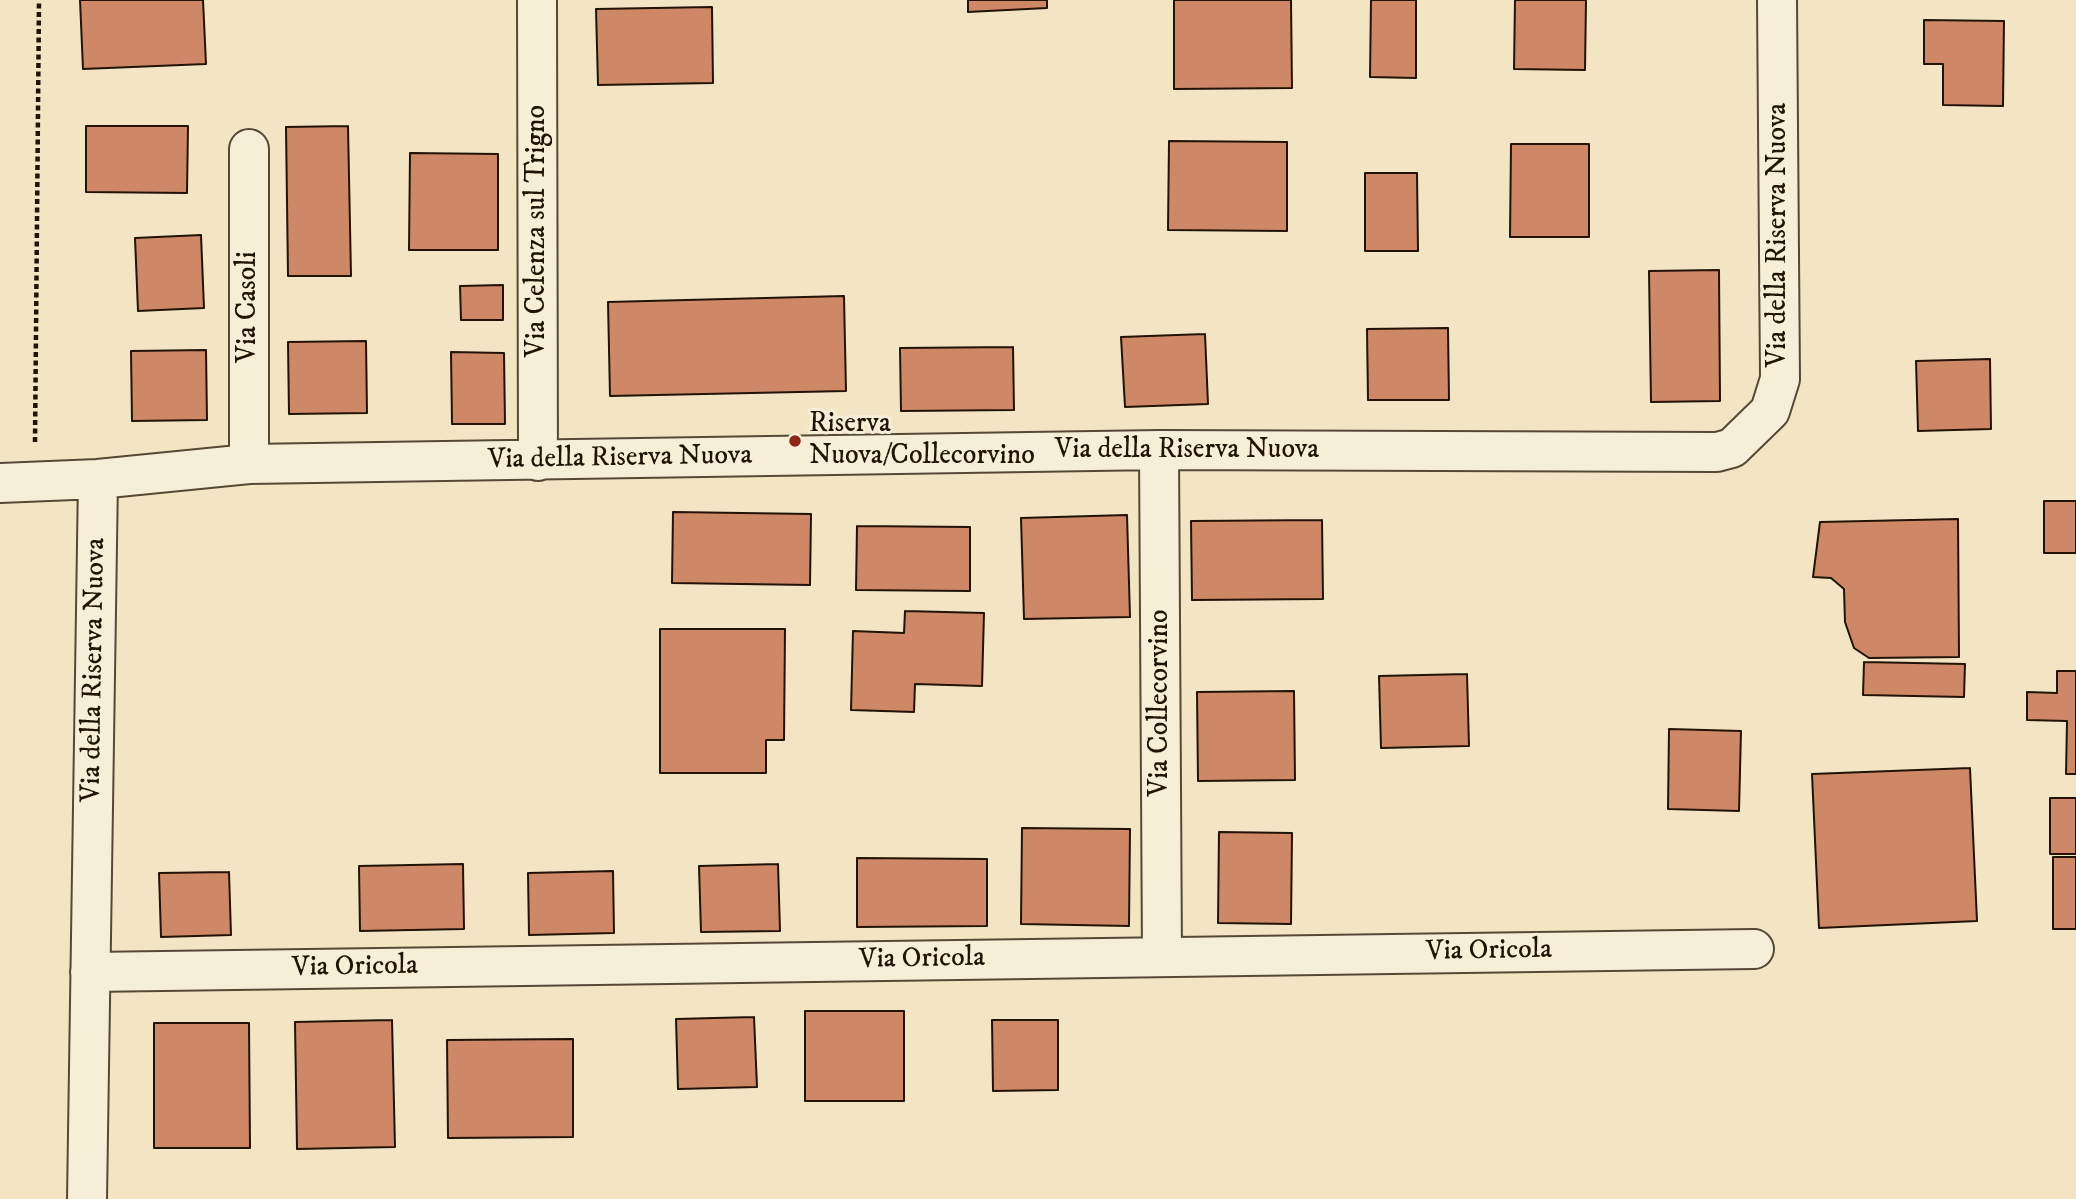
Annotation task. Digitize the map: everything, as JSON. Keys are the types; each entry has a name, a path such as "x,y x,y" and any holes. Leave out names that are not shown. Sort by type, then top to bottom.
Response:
{"street":[{"name":"Via Celenza sul Trigno","path":"537,0 538,461"},
{"name":"Via della Riserva Nuova","path":"87,1199 98,479 249,464 1159,450 1717,452 1732,448 1770,411 1780,379 1782,344 1777,0"},
{"name":"Via Casoli","path":"249,149 249,464"},
{"name":"Via Collecorvino","path":"1159,450 1163,956"},
{"path":"17,482 98,479"},
{"name":"Via Oricola","path":"90,972 1754,949"}],"path":[{"path":"17,482 39,0"}],"building":[{"path":"80,0 203,0 206,64 83,69"},
{"path":"968,0 1047,0 1047,8 968,12"},
{"path":"1174,0 1291,0 1292,88 1174,89"},
{"path":"1371,0 1416,0 1416,78 1370,77"},
{"path":"1515,0 1586,0 1585,70 1514,69"},
{"path":"712,7 713,83 598,85 596,9"},
{"path":"1924,20 2004,21 2003,106 1943,105 1943,64 1924,64"},
{"path":"86,126 188,126 187,193 86,192"},
{"path":"348,126 351,276 288,276 286,127"},
{"path":"1169,141 1287,142 1287,231 1168,230"},
{"path":"1511,144 1589,144 1589,237 1510,237"},
{"path":"410,153 498,154 498,250 409,250"},
{"path":"1365,173 1417,173 1418,251 1365,251"},
{"path":"201,235 204,308 138,311 135,238"},
{"path":"1719,270 1720,401 1651,402 1649,271"},
{"path":"503,285 503,320 461,320 460,286"},
{"path":"844,296 846,391 610,396 608,302"},
{"path":"1448,328 1449,400 1368,400 1367,329"},
{"path":"1205,334 1208,404 1125,407 1121,337"},
{"path":"366,341 367,413 289,414 288,342"},
{"path":"1013,347 1014,410 901,411 900,348"},
{"path":"206,350 207,420 132,421 131,351"},
{"path":"451,352 504,353 505,424 452,424"},
{"path":"1990,359 1991,429 1918,431 1916,361"},
{"path":"2044,501 2076,501 2076,553 2044,553"},
{"path":"673,512 811,514 810,585 672,583"},
{"path":"1127,515 1130,617 1024,619 1021,518"},
{"path":"1958,519 1959,657 1869,658 1854,648 1845,622 1844,589 1831,578 1813,577 1820,522"},
{"path":"1322,520 1323,599 1192,600 1191,521"},
{"path":"857,526 970,527 970,591 856,590"},
{"path":"905,611 984,613 982,686 915,684 914,712 851,710 853,631 904,633"},
{"path":"660,629 785,629 784,740 766,740 766,773 660,773"},
{"path":"1864,662 1965,664 1964,697 1863,695"},
{"path":"2057,671 2076,671 2076,774 2066,774 2067,721 2027,720 2027,692 2057,693"},
{"path":"1467,674 1469,746 1381,748 1379,676"},
{"path":"1294,691 1295,780 1198,781 1197,692"},
{"path":"1669,729 1741,731 1739,811 1668,809"},
{"path":"1970,768 1977,921 1819,928 1812,774"},
{"path":"2050,798 2076,798 2076,854 2050,854"},
{"path":"1022,828 1130,829 1129,926 1021,924"},
{"path":"1219,832 1292,833 1291,924 1218,923"},
{"path":"2053,857 2076,857 2076,929 2053,929"},
{"path":"857,858 987,859 987,926 857,927"},
{"path":"463,864 464,929 360,931 359,866"},
{"path":"778,864 780,931 701,932 699,866"},
{"path":"613,871 614,933 529,935 528,873"},
{"path":"229,872 231,935 161,937 159,873"},
{"path":"805,1011 904,1011 904,1101 805,1101"},
{"path":"754,1017 757,1087 678,1089 676,1019"},
{"path":"392,1020 395,1147 297,1149 295,1022"},
{"path":"992,1020 1058,1020 1058,1090 993,1091"},
{"path":"154,1023 249,1023 250,1148 154,1148"},
{"path":"573,1039 573,1137 448,1138 447,1040"}],"place":[{"name":"Riserva Nuova/Collecorvino","path":"795,441"}]}
